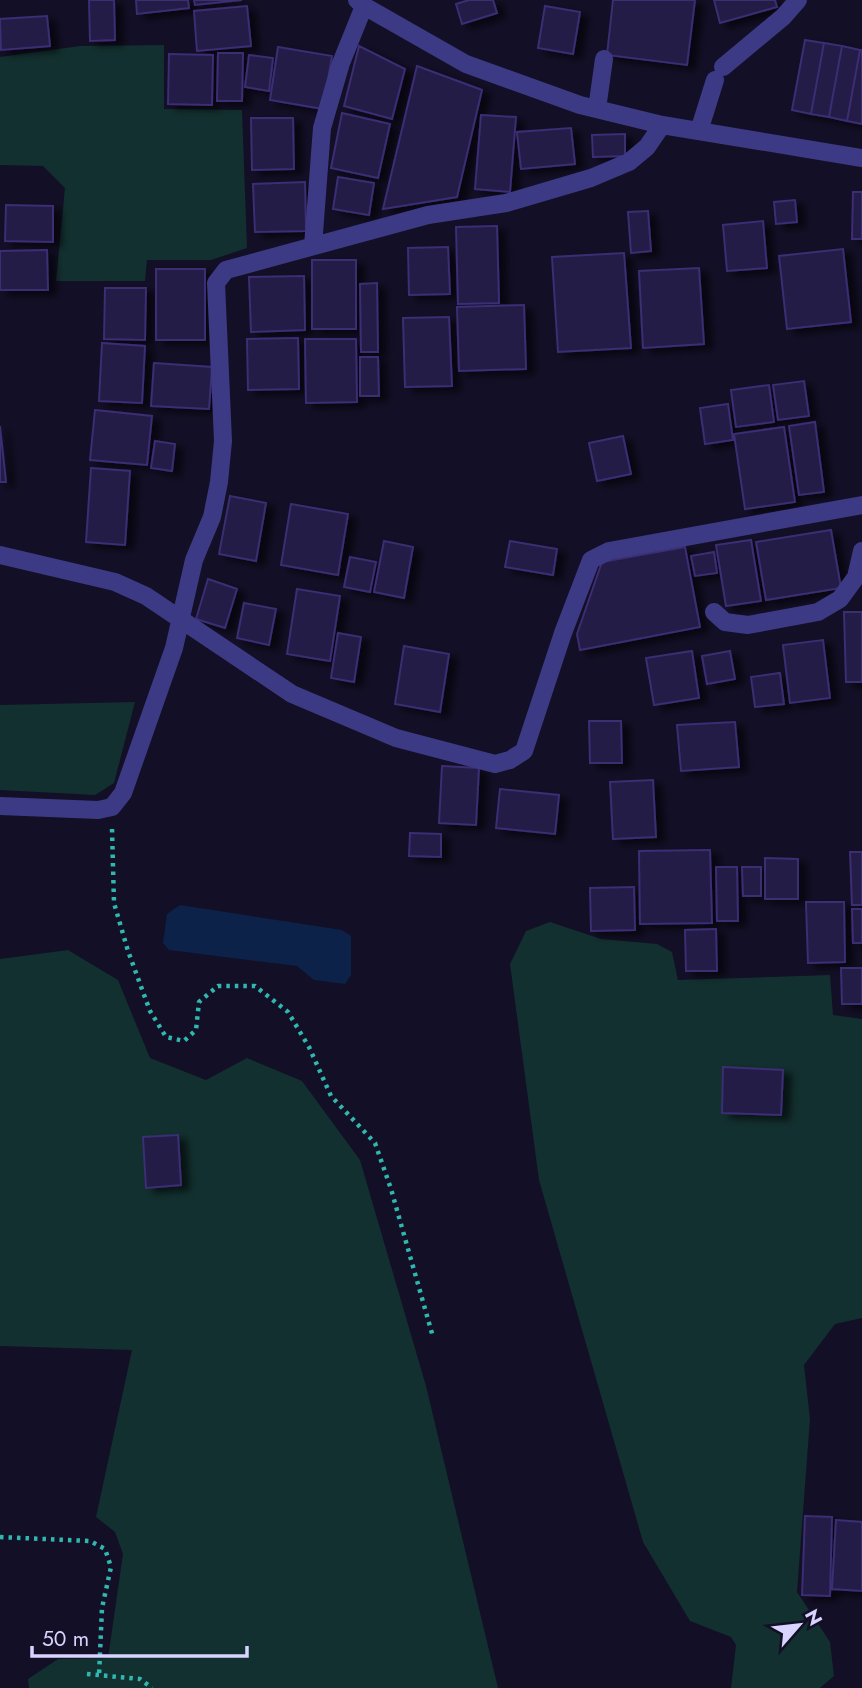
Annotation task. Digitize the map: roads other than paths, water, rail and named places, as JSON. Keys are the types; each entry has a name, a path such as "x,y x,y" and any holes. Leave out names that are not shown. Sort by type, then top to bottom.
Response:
{"street":[{"path":"699,131 719,73 783,17 798,0"},
{"path":"313,246 322,128 360,3 466,64 580,105 662,125 862,158"},
{"path":"597,109 604,59"},
{"path":"0,806 98,810 112,807 123,793 174,648 194,560 212,517 219,482 223,441 216,283 226,270 428,215 506,203 592,178 629,162 647,147 662,125"},
{"path":"0,555 115,582 146,596 292,694 396,738 495,764 510,760 524,751 563,633 591,560 609,551 862,505"},
{"path":"714,612 725,622 748,625 818,612 840,599 856,577 862,551"}],"water":[{"path":"180,905 342,930 351,936 351,975 345,984 314,980 297,966 169,950 163,943 167,914"}]}
